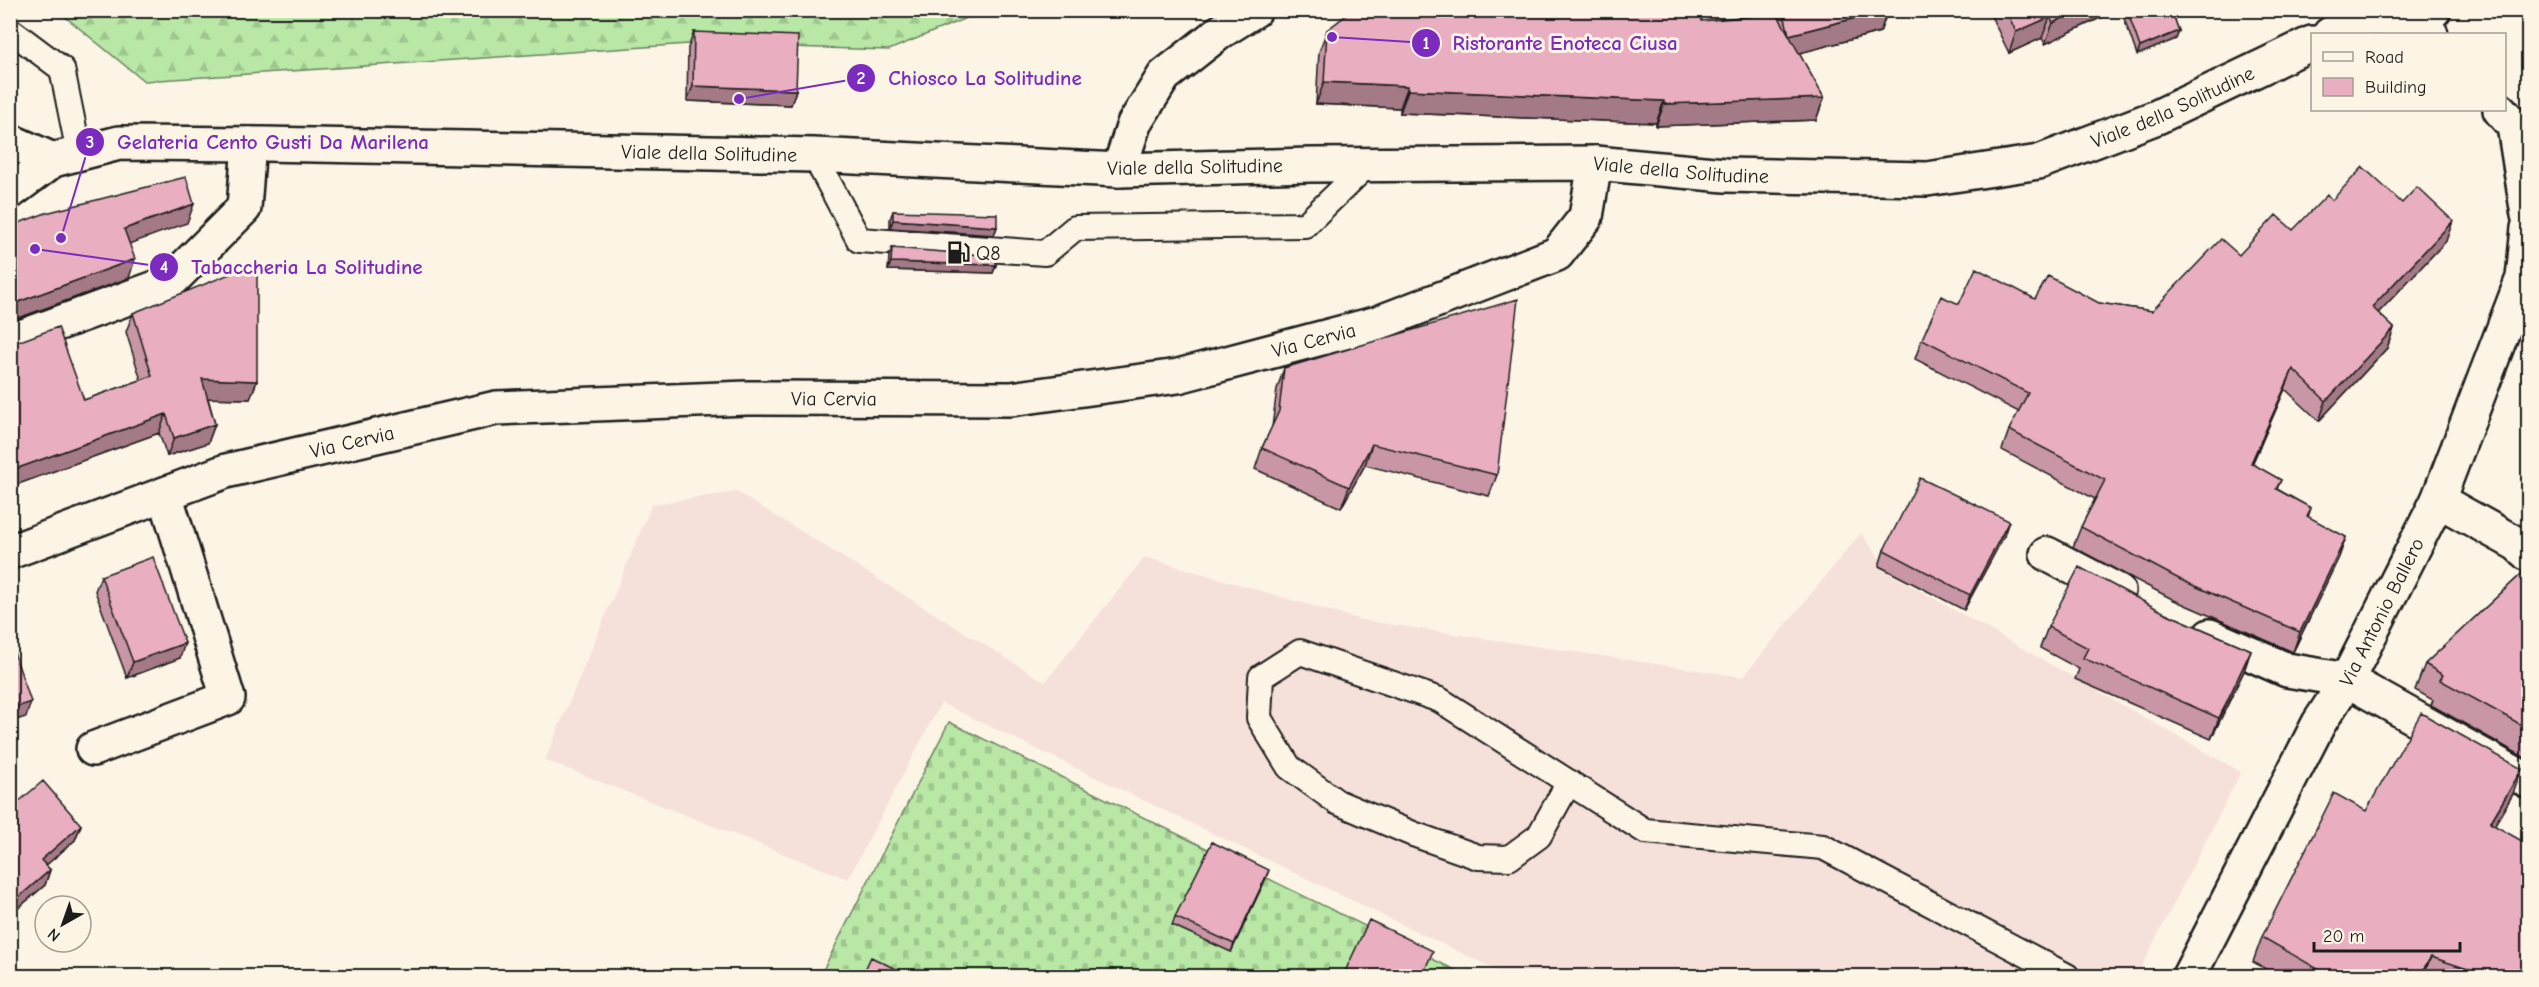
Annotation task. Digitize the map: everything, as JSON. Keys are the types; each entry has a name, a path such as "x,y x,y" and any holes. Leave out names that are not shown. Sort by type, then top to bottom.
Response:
{"street":[{"path":"1119,170 1134,124 1164,76 1220,32 1255,10"},
{"path":"2332,33 2363,18 2398,20 2427,25"},
{"name":"Viale della Solitudine","path":"66,156 119,143 249,144 814,155 1119,170 1368,164 1594,163 1725,175 1927,179 2039,162 2157,117 2311,44"},
{"path":"2507,118 2529,215"},
{"path":"10,141 66,156"},
{"path":"10,341 169,283 244,208 249,144"},
{"path":"10,192 66,156"},
{"name":"Via Cervia","path":"10,552 226,471 496,408 747,398 1011,399 1178,376 1378,323 1557,254 1586,217 1594,163"},
{"name":"Via Antonio Ballero","path":"2189,976 2319,723 2347,680 2439,500 2523,278 2529,228"},
{"path":"93,749 228,698 165,494"},
{"path":"2439,500 2525,540"},
{"path":"2047,554 2146,606"},
{"path":"2188,627 2287,670 2347,680 2529,781"}],"lane":[{"path":"10,30 62,69 66,156"},
{"path":"814,155 859,240 1046,253 1075,228 1305,225 1368,164"},
{"path":"1569,782 1539,836 1509,858 1478,857 1413,834 1337,802 1289,767 1259,718 1261,677 1300,652 1440,700 1569,782 1645,831 1823,847 2067,976"}],"shaded area":[{"path":"737,492 1045,682 1145,557 1361,620 1743,677 1861,533 1892,575 2241,772 2137,976 1509,976 941,703 848,879 545,760 652,504"}],"green space":[{"path":"58,11 983,11 889,50 689,44 144,81"},
{"path":"949,722 1467,976 820,976"}],"building":[{"path":"1353,10 1700,10 1702,21 1777,14 1824,98 1664,104 1664,101 1408,90 1408,86 1324,82 1327,30"},
{"path":"1783,10 1886,10 1789,35"},
{"path":"2006,10 2079,10 2053,23 2050,17 2016,32"},
{"path":"2127,10 2171,10 2179,31 2140,47"},
{"path":"694,32 798,36 796,90 693,86"},
{"path":"2363,167 2402,203 2417,187 2453,221 2372,307 2394,328 2326,401 2293,369 2251,463 2281,480 2276,489 2311,508 2307,516 2346,537 2300,632 2181,580 2081,527 2105,480 2009,430 2028,393 1922,339 1941,296 1959,304 1976,268 2035,299 2048,276 2099,303 2152,311 2221,239 2239,255 2276,215 2293,230 2327,195 2332,200"},
{"path":"186,177 194,204 124,229 135,259 10,305 10,226 46,213"},
{"path":"893,211 997,214 997,227 893,220"},
{"path":"892,248 996,256 996,265 891,262"},
{"path":"257,263 257,381 202,379 215,424 174,438 166,414 10,471 10,339 23,340 58,327 84,400 152,376 133,313"},
{"path":"1518,299 1497,475 1372,444 1349,487 1262,448 1279,411 1284,368"},
{"path":"1920,478 2009,521 1970,595 1884,550"},
{"path":"153,557 185,643 133,662 101,576"},
{"path":"2079,567 2165,613 2251,650 2219,718 2083,658 2088,648 2048,627"},
{"path":"2529,567 2529,729 2440,680 2443,675 2425,664"},
{"path":"10,641 31,702 10,709"},
{"path":"2421,713 2522,769 2490,823 2529,845 2529,976 2489,976 2431,957 2419,976 2330,976 2262,937 2334,793 2366,811"},
{"path":"43,781 81,825 41,860 50,870 13,902 10,899 10,809"},
{"path":"1212,842 1269,870 1234,944 1175,917"},
{"path":"1369,920 1433,951 1422,976 1343,976"},
{"path":"871,957 910,976 862,976"}],"place":[{"name":"Ristorante Enoteca Ciusa","path":"1332,37"},
{"name":"Chiosco La Solitudine","path":"739,99"},
{"name":"Gelateria Cento Gusti Da Marilena","path":"61,238"},
{"name":"Tabaccheria La Solitudine","path":"35,249"},
{"name":"Q8","path":"958,253"}]}
